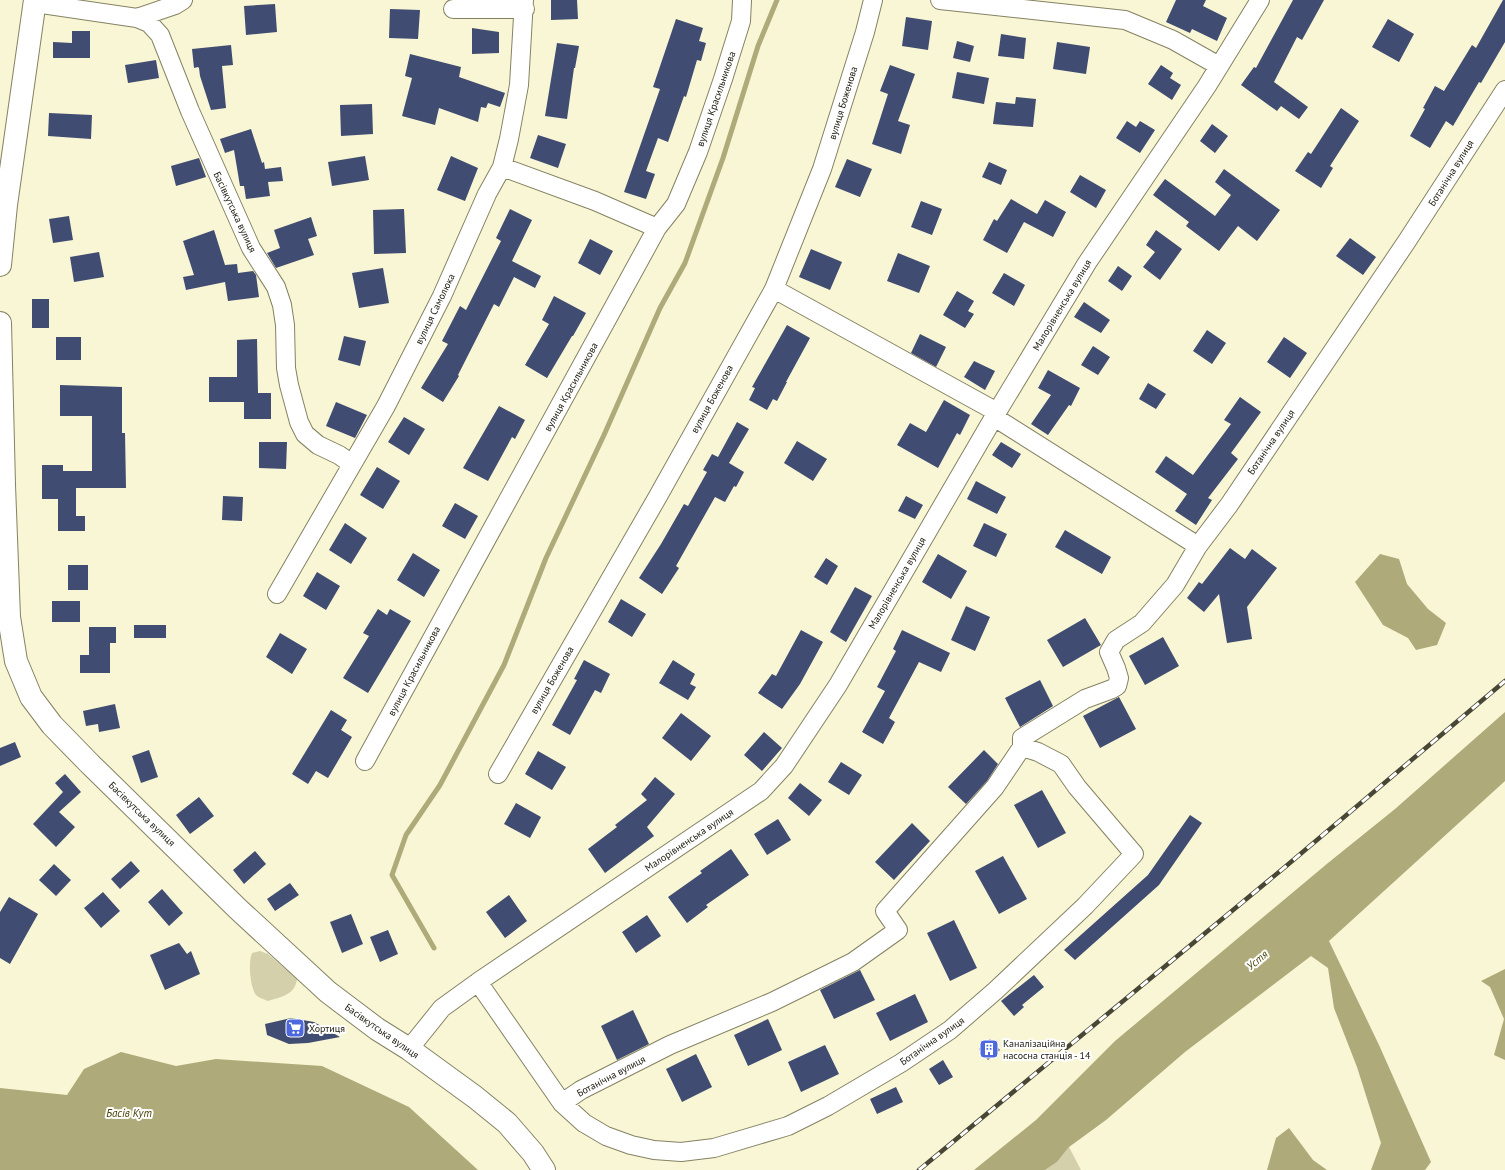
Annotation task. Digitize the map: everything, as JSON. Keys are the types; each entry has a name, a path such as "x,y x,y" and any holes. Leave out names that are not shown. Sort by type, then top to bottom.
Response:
{"main road":[{"name":"Басівкутська вулиця","path":"0,265 6,205 35,2"},
{"name":"Басівкутська вулиця","path":"0,323 9,617 16,661 31,697 52,725 90,764 238,908 328,992 377,1029 409,1049 475,1097 507,1123 533,1153 544,1170"}],"street":[{"name":"Басівкутська вулиця","path":"137,18 175,5 183,0"},
{"name":"вулиця Красильникова","path":"365,762 657,228 676,204 698,152 723,79 741,21 742,0"},
{"name":"вулиця Боженова","path":"498,774 657,498 774,289 822,169 865,32 873,0"},
{"path":"940,0 1125,20 1173,40 1219,66"},
{"name":"Малорівненська вулиця","path":"409,1049 442,1008 478,982 761,791 784,766 838,685 995,415 1087,263 1219,66 1260,0"},
{"name":"Басівкутська вулиця","path":"35,2 137,18 149,24 160,34 190,111 251,248 276,287 282,305 285,325 286,368 299,422 305,434 318,445 339,455 352,464"},
{"path":"453,9 524,5"},
{"name":"вулиця Самолюка","path":"277,594 386,406 442,296 487,194 502,167 519,85 524,5"},
{"name":"Ботанічна вулиця","path":"562,1103 581,1090 670,1045 772,1002 853,962 898,930 885,911 995,787 1022,747 1022,738 1085,699 1117,686 1119,678 1109,652 1116,640 1142,623 1175,585 1198,546 1229,505 1407,241 1505,90"},
{"path":"502,167 595,201 657,228"},
{"path":"774,289 995,415 1198,546"},
{"name":"Ботанічна вулиця","path":"478,982 562,1103 584,1123 606,1136 631,1145 654,1150 681,1152 714,1148 788,1126 828,1106 901,1063 950,1030 995,991 1085,906 1134,854 1077,787 1061,764 1038,752 1022,747"}],"shaded area":[{"path":"260,951 268,954 297,979 296,984 290,992 268,1001 256,995 251,981 250,962 252,953"},
{"path":"1069,1147 1081,1170 1045,1170 1057,1162"}],"water":[{"path":"1380,554 1399,559 1407,584 1428,609 1446,623 1437,645 1416,650 1408,638 1383,625 1355,582"},
{"name":"Устя","path":"1505,712 1505,781 1329,941 1379,1045 1431,1162 1425,1170 1371,1170 1381,1143 1357,1067 1334,1008 1328,968 1311,956 1185,1052 1106,1120 1069,1147 1057,1162 1045,1170 974,1170 1036,1120 1115,1041 1395,809"},
{"path":"1505,969 1505,1060 1494,1055 1504,1019 1490,987 1481,981"},
{"name":"Басів Кут","path":"121,1052 176,1066 216,1059 322,1066 409,1107 478,1170 0,1170 0,1088 67,1095 84,1069"},
{"path":"1289,1128 1313,1160 1327,1170 1267,1170 1276,1138"}],"building":[{"path":"551,0 577,0 578,19 551,20"},
{"path":"1176,0 1206,0 1203,6 1227,18 1217,41 1192,29 1190,33 1166,22"},
{"path":"1293,0 1324,0 1302,40 1297,37 1274,82 1308,107 1299,119 1281,106 1277,111 1241,85 1254,67 1256,68"},
{"path":"1503,0 1505,0 1505,42 1453,126 1446,121 1430,148 1410,136 1425,109 1423,108 1435,86 1444,91 1472,45 1476,48"},
{"path":"275,4 277,32 246,35 244,6"},
{"path":"390,9 420,10 418,39 389,38"},
{"path":"906,17 932,21 928,50 902,46"},
{"path":"676,19 703,28 699,41 706,43 701,61 697,60 686,97 684,96 668,142 658,138 646,171 655,174 646,199 624,192 660,89 653,87"},
{"path":"1388,19 1414,34 1399,62 1372,47"},
{"path":"472,28 499,32 499,53 472,54"},
{"path":"72,31 90,31 90,58 53,58 53,42 72,43"},
{"path":"1001,34 1026,38 1024,59 998,56"},
{"path":"957,41 974,46 970,62 953,58"},
{"path":"1057,42 1090,47 1086,74 1053,69"},
{"path":"557,43 579,46 574,68 567,119 545,116"},
{"path":"231,45 233,65 222,66 226,108 211,110 200,76 199,68 194,68 192,49"},
{"path":"410,54 461,67 459,77 505,93 500,107 488,103 486,108 481,107 478,122 439,108 435,125 402,116 412,78 405,76"},
{"path":"156,60 159,78 128,83 125,65"},
{"path":"890,65 915,74 898,121 910,125 901,154 872,144 888,94 880,91"},
{"path":"1161,65 1173,73 1170,78 1181,85 1172,100 1148,84"},
{"path":"957,72 989,78 984,104 952,98"},
{"path":"1016,97 1036,99 1033,127 993,124 996,102 1015,104"},
{"path":"372,104 373,134 341,136 340,105"},
{"path":"1341,108 1359,121 1330,166 1333,168 1321,188 1295,171 1308,152 1311,154"},
{"path":"49,113 92,115 91,139 48,136"},
{"path":"1127,121 1136,127 1140,121 1155,130 1140,153 1116,138"},
{"path":"1212,124 1228,136 1215,153 1200,141"},
{"path":"251,129 262,163 264,162 265,169 281,167 283,181 268,182 270,196 246,199 244,186 240,186 234,150 225,153 220,139"},
{"path":"538,135 566,144 558,168 530,158"},
{"path":"365,156 369,180 332,186 328,162"},
{"path":"451,156 478,168 465,201 437,190"},
{"path":"199,158 206,177 176,186 171,166"},
{"path":"847,159 872,169 860,197 835,187"},
{"path":"989,162 1007,170 1001,185 982,177"},
{"path":"1224,169 1280,210 1257,241 1238,226 1219,251 1186,226 1189,222 1153,195 1165,179 1215,216 1231,195 1215,182"},
{"path":"1080,175 1106,190 1096,208 1070,192"},
{"path":"1011,199 1037,214 1045,200 1066,212 1053,237 1024,222 1007,253 983,240 994,219 997,221"},
{"path":"921,201 942,209 932,235 911,227"},
{"path":"404,209 406,253 374,254 373,210"},
{"path":"510,209 532,220 512,261 541,276 535,288 514,277 499,307 494,304 458,375 459,376 443,402 421,388 448,344 442,341 460,306 466,310 501,241 496,238"},
{"path":"69,216 73,240 53,243 49,219"},
{"path":"311,217 317,236 308,239 314,255 276,268 267,253 280,248 274,230"},
{"path":"214,230 225,265 237,264 238,273 253,271 256,275 259,297 228,301 225,282 186,290 183,277 194,275 183,241"},
{"path":"1156,230 1182,249 1160,280 1143,267 1155,252 1146,245"},
{"path":"1350,238 1376,257 1363,275 1336,256"},
{"path":"590,239 613,251 600,275 578,263"},
{"path":"811,249 842,262 830,290 799,277"},
{"path":"99,252 104,277 74,282 70,257"},
{"path":"898,253 930,266 919,293 887,281"},
{"path":"1118,266 1132,276 1122,291 1108,281"},
{"path":"383,268 389,303 359,308 352,273"},
{"path":"1004,273 1025,285 1014,306 992,293"},
{"path":"957,291 974,301 968,311 974,314 965,328 943,315"},
{"path":"554,296 586,313 547,378 525,365 549,324 542,320"},
{"path":"32,299 49,299 49,328 32,328"},
{"path":"1084,302 1110,320 1101,333 1074,317"},
{"path":"787,325 810,338 777,401 773,399 767,410 749,400 755,388 752,387"},
{"path":"1207,330 1226,343 1212,364 1193,351"},
{"path":"920,334 946,347 936,367 911,353"},
{"path":"344,336 366,341 360,366 338,360"},
{"path":"56,337 81,337 81,360 56,360"},
{"path":"1284,337 1307,353 1290,378 1267,362"},
{"path":"257,339 258,393 271,393 271,419 244,419 244,402 209,402 209,377 237,377 237,340"},
{"path":"1093,346 1110,357 1098,375 1081,365"},
{"path":"974,361 995,371 985,390 964,377"},
{"path":"1048,370 1080,388 1071,406 1069,405 1048,435 1031,424 1051,395 1038,388"},
{"path":"1148,383 1166,394 1156,409 1139,399"},
{"path":"60,385 122,387 122,433 125,433 126,488 76,488 76,516 85,516 85,531 58,531 58,499 42,499 42,465 63,465 63,471 92,471 92,416 60,416"},
{"path":"1240,397 1261,412 1231,453 1238,459 1208,498 1212,500 1196,525 1175,511 1187,494 1155,472 1166,456 1193,475 1231,424 1224,420"},
{"path":"944,400 970,415 960,435 957,433 938,468 897,445 910,423 926,432"},
{"path":"336,402 367,415 355,438 326,426"},
{"path":"499,406 525,420 515,439 512,437 488,481 463,468"},
{"path":"404,417 425,429 409,455 388,442"},
{"path":"737,422 749,429 729,463 744,472 736,487 734,486 725,502 715,497 676,566 679,568 662,594 639,578 684,504 688,506 707,472 703,470 712,454 718,457"},
{"path":"797,441 827,459 813,481 784,463"},
{"path":"259,442 287,442 286,469 259,468"},
{"path":"1001,442 1021,454 1012,468 992,455"},
{"path":"377,467 400,481 383,509 360,495"},
{"path":"976,481 1006,497 997,514 967,499"},
{"path":"223,496 243,497 242,521 222,520"},
{"path":"906,496 923,505 915,519 898,511"},
{"path":"455,503 478,516 465,539 442,526"},
{"path":"345,523 367,538 351,564 329,550"},
{"path":"984,523 1007,534 996,557 973,546"},
{"path":"1065,530 1111,557 1102,574 1055,547"},
{"path":"1230,548 1245,559 1252,549 1277,568 1247,607 1252,639 1227,643 1219,594 1204,612 1187,598 1199,582 1202,584"},
{"path":"413,553 440,570 424,597 397,580"},
{"path":"938,554 967,571 951,599 922,582"},
{"path":"826,558 838,566 827,585 814,577"},
{"path":"68,565 88,565 88,590 68,590"},
{"path":"317,572 340,586 326,610 303,596"},
{"path":"855,587 872,596 846,642 830,632"},
{"path":"621,599 646,614 632,637 608,622"},
{"path":"52,601 80,601 80,622 52,622"},
{"path":"966,606 990,617 975,651 951,640"},
{"path":"378,609 387,615 390,609 411,621 368,693 343,678 369,636 363,633"},
{"path":"1085,618 1101,645 1063,667 1047,640"},
{"path":"134,625 166,625 166,638 134,638"},
{"path":"89,627 116,627 116,643 110,643 110,673 80,673 80,655 89,655"},
{"path":"801,630 823,642 800,684 782,709 758,693 772,674 776,676"},
{"path":"902,630 950,653 941,672 919,662 889,718 895,722 883,744 862,732 885,691 877,687 896,651 893,649"},
{"path":"280,633 307,649 292,674 266,657"},
{"path":"1163,637 1179,666 1145,685 1129,656"},
{"path":"584,660 610,674 601,693 595,690 570,735 552,725 577,680 574,679"},
{"path":"673,660 695,674 690,684 696,687 688,700 659,683"},
{"path":"1040,680 1053,706 1020,727 1005,698"},
{"path":"1119,697 1136,729 1100,748 1083,716"},
{"path":"115,704 120,728 99,732 98,724 86,726 83,711"},
{"path":"331,710 347,720 341,730 352,737 328,778 316,771 308,784 292,774"},
{"path":"681,713 711,736 691,761 662,738"},
{"path":"764,732 782,748 762,771 744,755"},
{"path":"15,742 21,757 0,766 0,748"},
{"path":"149,750 158,777 141,783 132,756"},
{"path":"984,750 998,764 987,781 966,804 948,787"},
{"path":"538,751 566,767 552,790 525,774"},
{"path":"841,762 862,775 849,795 828,782"},
{"path":"65,774 81,792 59,812 75,827 56,847 33,824 63,792 55,783"},
{"path":"655,777 675,794 647,827 654,836 605,873 588,849 617,827 615,825 647,800 641,794"},
{"path":"800,783 822,800 809,816 788,798"},
{"path":"1042,790 1066,833 1038,848 1014,805"},
{"path":"199,797 214,816 190,834 176,815"},
{"path":"516,803 541,817 530,838 504,824"},
{"path":"1190,815 1202,823 1159,885 1075,960 1064,950 1148,875"},
{"path":"778,819 791,840 767,855 754,834"},
{"path":"912,823 930,841 894,880 875,862"},
{"path":"731,849 749,875 706,905 708,907 687,923 668,897 702,873 700,871"},
{"path":"255,851 266,864 244,884 233,870"},
{"path":"1003,856 1027,899 999,914 975,871"},
{"path":"131,861 140,871 120,889 111,879"},
{"path":"54,864 71,880 56,896 39,880"},
{"path":"290,883 299,895 275,911 267,899"},
{"path":"162,889 183,913 169,926 148,902"},
{"path":"103,892 120,911 101,928 84,908"},
{"path":"509,895 527,921 505,938 486,912"},
{"path":"9,897 38,914 10,964 0,958 0,912"},
{"path":"351,914 363,944 342,953 330,922"},
{"path":"647,915 661,936 636,953 622,932"},
{"path":"954,920 977,968 950,981 927,933"},
{"path":"388,930 398,954 380,962 370,937"},
{"path":"179,943 187,954 191,951 200,974 165,990 150,955"},
{"path":"860,970 875,1000 834,1019 820,990"},
{"path":"1034,975 1044,987 1022,1005 1024,1007 1014,1016 1001,1001"},
{"path":"915,994 928,1022 890,1041 876,1013"},
{"path":"633,1010 649,1044 617,1060 601,1026"},
{"name":"Хортиця","path":"291,1018 314,1022 340,1037 308,1043 289,1044 267,1035 265,1024"},
{"path":"768,1019 782,1050 748,1066 734,1035"},
{"name":"Каналізаційна насосна станція - 14","path":"990,1039 1000,1050 988,1060 979,1049"},
{"path":"825,1045 839,1074 801,1092 788,1062"},
{"path":"696,1054 712,1087 682,1102 666,1069"},
{"path":"943,1060 953,1077 939,1085 929,1069"},
{"path":"896,1087 903,1102 877,1114 870,1099"}],"waterway":[{"path":"434,948 392,875 406,835 440,785 504,665 546,558 604,435 660,308 685,263 723,158 758,46 777,0"}],"railway":[{"path":"919,1170 1285,867 1505,681"}],"place":[{"name":"Хортиця","path":"295,1028"},
{"name":"Каналізаційна насосна станція - 14","path":"989,1049"}]}
